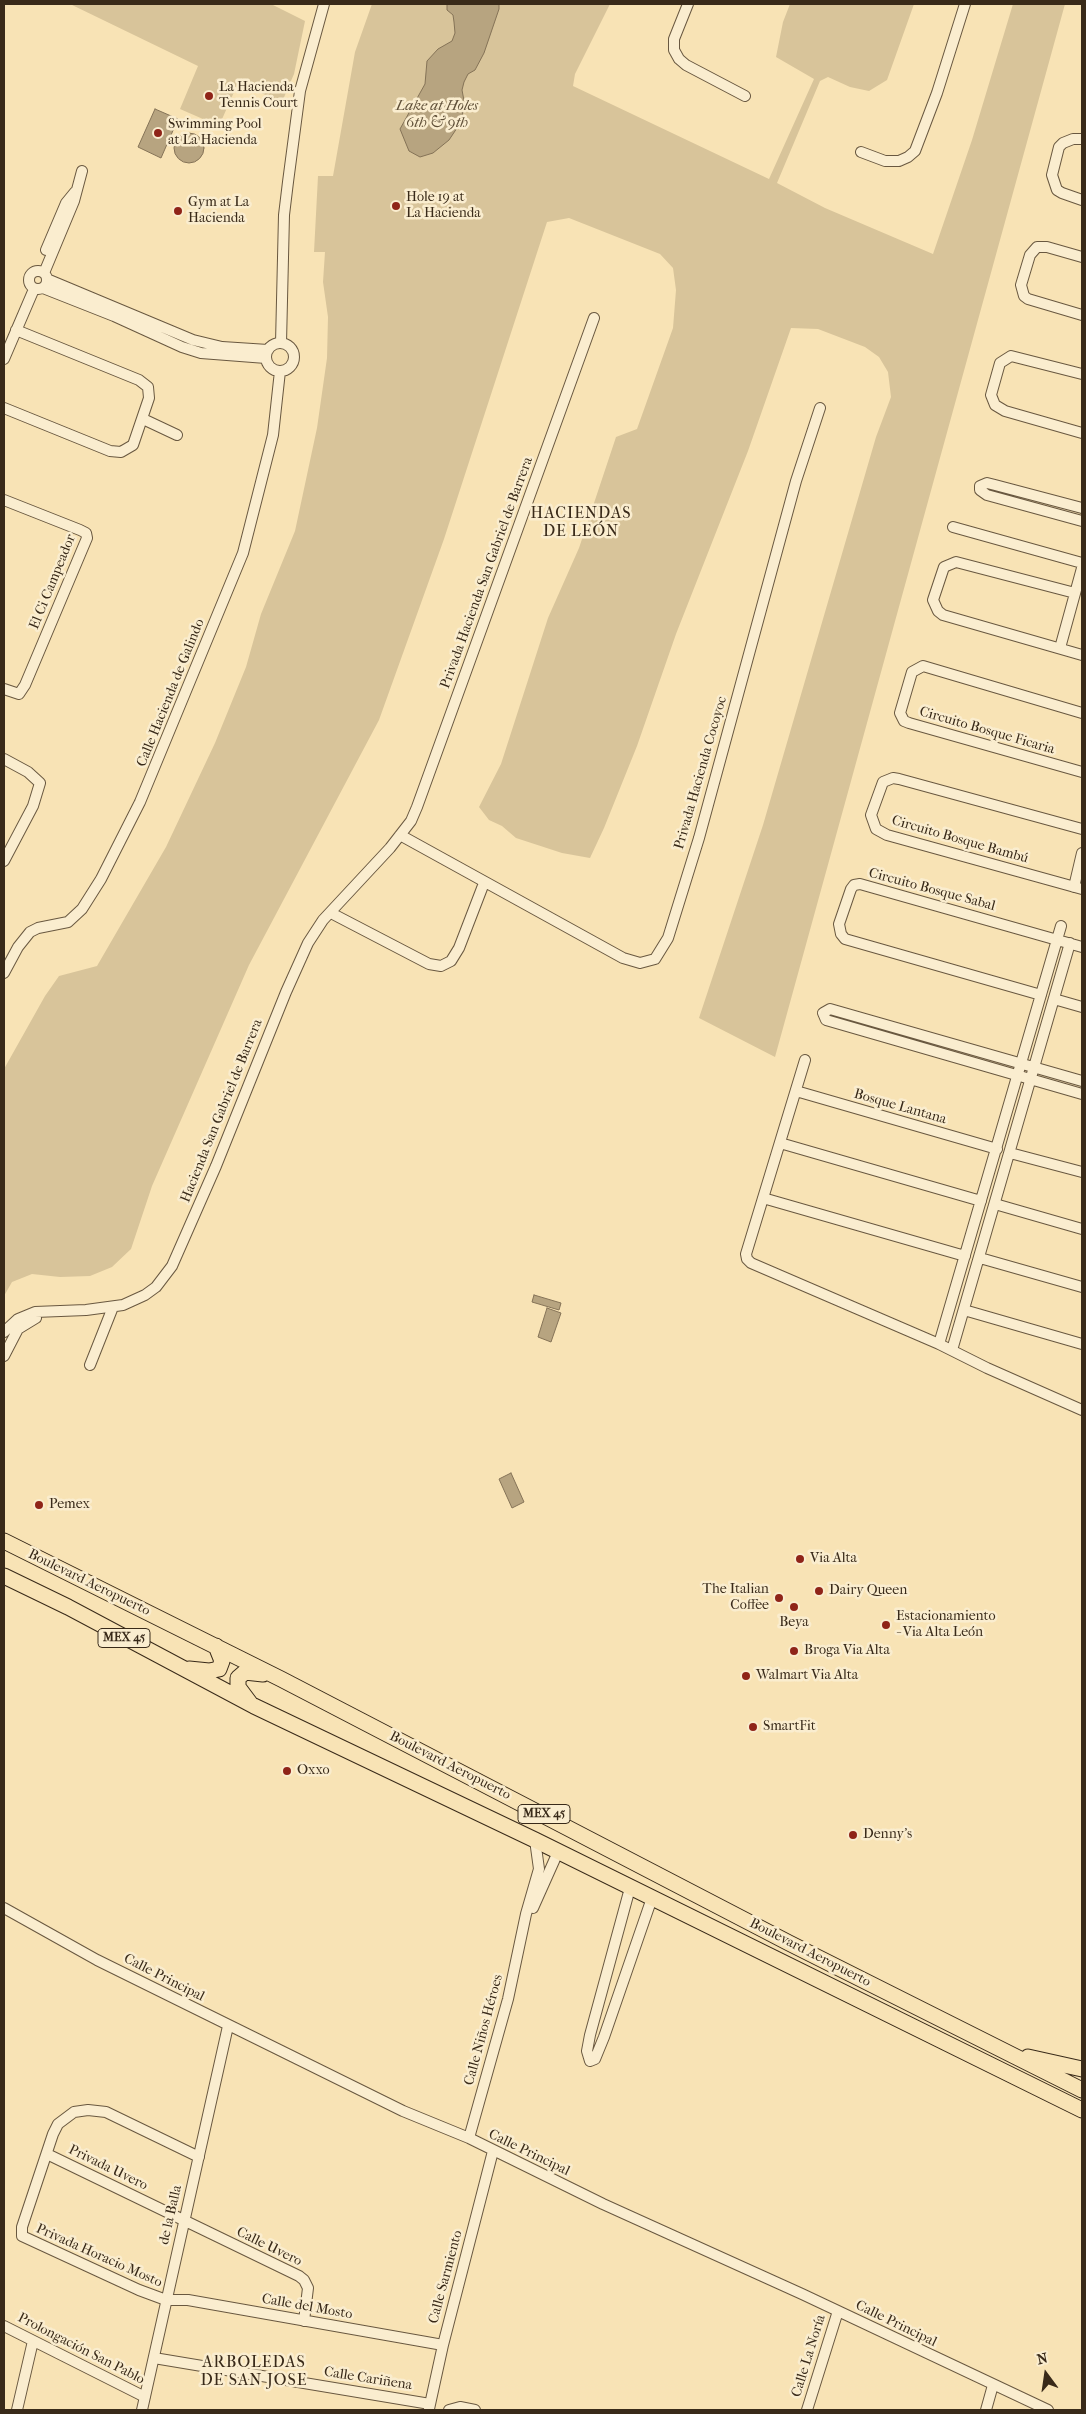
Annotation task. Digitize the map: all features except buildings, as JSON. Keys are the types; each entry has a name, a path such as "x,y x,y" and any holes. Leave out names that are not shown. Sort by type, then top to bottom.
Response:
{"highway":[{"name":"Boulevard Aeropuerto","path":"4,1541 282,1679 798,1947 1082,2090"},
{"name":"Boulevard Aeropuerto","path":"4,1576 68,1607 254,1706 535,1840 1082,2110"},
{"path":"180,1668 200,1671 219,1669 222,1661 216,1646"},
{"path":"254,1706 238,1687 237,1682 241,1674 251,1672 282,1679"},
{"path":"1014,2056 1039,2058 1082,2069"}],"street":[{"path":"281,344 284,215 288,182 300,91 324,4"},
{"path":"688,4 674,39 674,50 678,59 744,96"},
{"path":"861,152 885,161 899,161 915,151 937,93 965,4"},
{"path":"1082,139 1073,139 1059,147 1052,175 1057,190 1082,200"},
{"path":"4,359 41,280 66,203 76,191 82,171"},
{"path":"1082,257 1047,247 1037,247 1030,255 1021,286 1024,296 1028,299 1082,315"},
{"path":"41,280 116,312 206,344 267,354"},
{"name":"Privada Hacienda San Gabriel de Barrera","path":"331,913 378,863 400,835 417,807 594,318"},
{"path":"4,408 115,452 126,451 133,445 149,398 148,387 145,383 16,330"},
{"path":"281,344 291,350 293,357 291,365 280,371 269,366 267,354 273,345 281,344"},
{"path":"1082,374 1010,356 1000,363 991,395 994,405 1005,411 1082,433"},
{"name":"Calle Hacienda de Galindo","path":"4,974 18,947 30,932 38,928 68,922 82,909 102,879 140,802 243,553 273,435 280,371"},
{"name":"Privada Hacienda Cocoyoc","path":"484,883 623,958 640,963 649,962 660,952 668,938 699,838 796,481 820,408"},
{"path":"142,419 177,435"},
{"path":"1082,508 995,485 987,484 980,486 980,490 987,495 1082,521"},
{"name":"El Ci Campeador","path":"4,500 80,530 87,535 84,547 32,670 19,694 4,689"},
{"path":"953,527 1082,563"},
{"path":"1075,593 956,562 944,567 934,593 935,607 943,615 1082,655"},
{"path":"1060,648 1082,568"},
{"name":"Circuito Bosque Ficaria","path":"1082,713 923,666 912,672 900,713 904,721 910,723 1082,772"},
{"path":"4,759 28,772 40,782 33,806 4,861"},
{"name":"Circuito Bosque Bambú","path":"1078,888 887,835 876,829 871,815 883,782 899,779 1082,830"},
{"path":"331,913 429,964 440,966 452,962 484,883 400,835"},
{"path":"1078,888 1082,853"},
{"name":"Circuito Bosque Sabal","path":"1042,995 845,940 841,934 839,924 851,889 854,885 860,884 1082,946"},
{"name":"Hacienda San Gabriel de Barrera","path":"116,1308 145,1295 156,1287 172,1266 308,943 323,920 331,913"},
{"path":"940,1344 1061,926"},
{"path":"952,1350 996,1204 1070,943"},
{"path":"1054,999 1082,1007"},
{"path":"1082,1081 830,1009 823,1013 826,1020 1082,1094"},
{"path":"805,1060 746,1254 751,1263 940,1344 987,1368 1082,1410"},
{"name":"Bosque Lantana","path":"796,1091 997,1149"},
{"path":"780,1143 981,1201"},
{"path":"1010,1153 1082,1172"},
{"path":"763,1198 964,1256"},
{"path":"996,1204 1082,1230"},
{"path":"980,1258 1082,1286"},
{"path":"4,1332 18,1319 35,1312 116,1308"},
{"path":"4,1356 18,1329 30,1320 56,1314 84,1315 116,1308"},
{"path":"90,1365 116,1308"},
{"path":"964,1310 1082,1344"},
{"name":"Calle Niños Héroes","path":"469,2138 491,2061 539,1869 535,1840"},
{"name":"Calle Niños Héroes","path":"524,1927 558,1852"},
{"path":"630,1888 590,2035 587,2051 590,2061 595,2059 604,2037 652,1898"},
{"name":"Calle Principal","path":"4,1908 69,1945 228,2026 403,2111 469,2138 603,2204 838,2311 1048,2410"},
{"name":"de la Balla","path":"142,2410 228,2026"},
{"path":"47,2154 58,2124 74,2112 88,2110 106,2112 199,2157"},
{"name":"Calle Sarmiento","path":"429,2407 493,2151"},
{"name":"Privada Uvero","path":"47,2154 184,2220"},
{"name":"Privada Horacio Mosto","path":"47,2154 22,2227 22,2236 139,2290 166,2300"},
{"name":"Calle Uvero","path":"184,2220 304,2280 308,2288 304,2321"},
{"name":"Calle del Mosto","path":"166,2300 188,2300 443,2345"},
{"name":"Calle La Noría","path":"807,2410 838,2311"},
{"name":"Prolongación San Pablo","path":"4,2326 145,2397"},
{"path":"17,2410 33,2340"},
{"name":"Calle Cariñena","path":"154,2358 429,2407"},
{"path":"986,2410 994,2385"},
{"path":"449,2410 460,2407 475,2410"}],"shaded area":[{"path":"70,4 271,4 305,21 294,74 282,102 238,83 219,126 180,109 198,66"},
{"path":"372,4 610,4 575,74 573,86 769,179 814,79 776,57 783,22 790,4 914,4 887,80 869,91 850,87 828,77 820,81 777,183 825,208 933,254 972,140 1013,4 1065,4 775,1057 699,1018 763,825 876,437 891,397 888,372 879,357 865,347 818,329 791,328 748,451 676,634 637,746 590,858 562,853 516,838 502,826 489,820 479,807 501,764 548,618 579,548 616,437 637,429 673,328 676,290 673,268 660,254 569,218 547,222 444,539 379,720 249,965 152,1186 131,1249 112,1267 90,1276 60,1277 32,1274 12,1282 4,1296 4,1069 45,996 59,976 97,966 166,847 215,743 246,667 261,614 295,531 317,428 327,358 328,317 323,282 325,252 314,252 318,176 333,176 355,52"}],"water":[{"name":"Lake at Holes 6th & 9th","path":"447,4 499,4 499,9 484,53 475,70 468,74 464,82 462,90 465,106 459,125 449,140 433,153 420,157 409,151 400,129 425,84 427,61 438,49 452,41 455,33 454,22 453,15 447,10"},
{"name":"Swimming Pool at La Hacienda","path":"155,109 178,119 161,158 138,147"},
{"path":"189,133 199,138 204,148 199,158 189,163 179,158 174,148 179,138"},
{"path":"534,1295 561,1303 559,1310 532,1302"},
{"path":"547,1308 561,1313 551,1342 538,1337"},
{"path":"511,1473 524,1502 512,1508 499,1479"}],"place":[{"name":"La Hacienda Tennis Court","path":"209,96"},
{"name":"Swimming Pool at La Hacienda","path":"158,133"},
{"name":"Hole 19 at La Hacienda","path":"396,206"},
{"name":"Gym at La Hacienda","path":"178,211"},
{"name":"Pemex","path":"39,1505"},
{"name":"Via Alta","path":"800,1559"},
{"name":"Dairy Queen","path":"819,1591"},
{"name":"The Italian Coffee","path":"779,1598"},
{"name":"Beya","path":"794,1607"},
{"name":"Estacionamiento - Via Alta León","path":"886,1625"},
{"name":"Broga Via Alta","path":"794,1651"},
{"name":"Walmart Via Alta","path":"746,1676"},
{"name":"SmartFit","path":"753,1727"},
{"name":"Oxxo","path":"287,1771"},
{"name":"Denny's","path":"853,1835"}],"district":[{"name":"HACIENDAS DE LEÓN","path":"581,523"},
{"name":"ARBOLEDAS DE SAN JOSE","path":"254,2372"}]}
